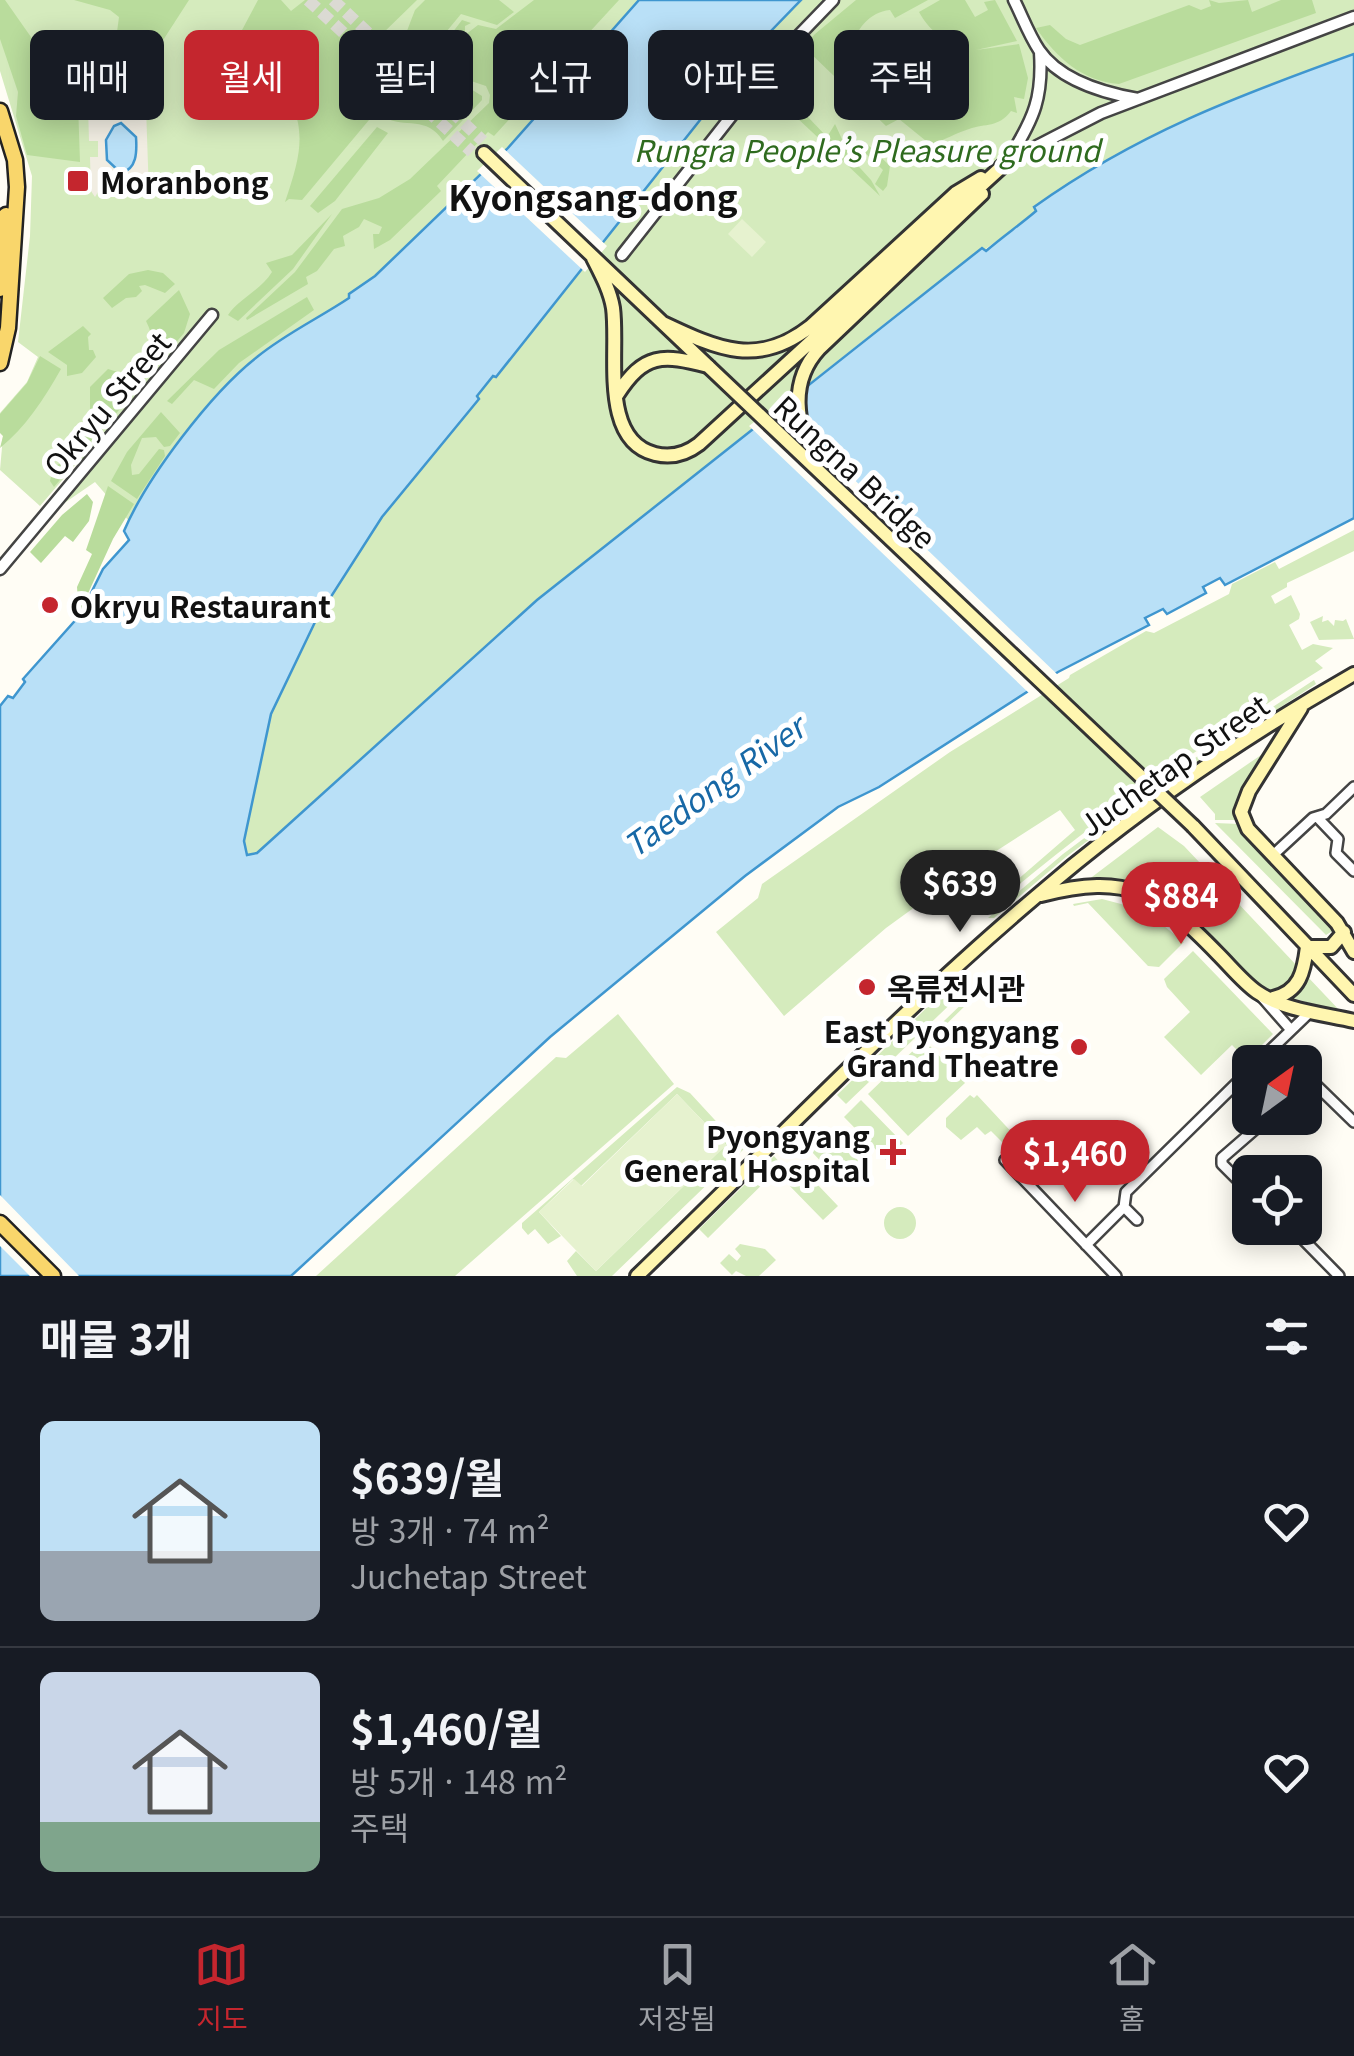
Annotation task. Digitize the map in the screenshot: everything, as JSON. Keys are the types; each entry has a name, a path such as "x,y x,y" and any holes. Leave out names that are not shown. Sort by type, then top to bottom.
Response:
{"main road":[{"path":"0,111 15,160 17,188 2,356"},
{"path":"0,140 8,179 0,289"},
{"name":"Rungna Bridge","path":"480,149 1193,826 1354,995"},
{"path":"663,323 702,342 732,349 757,351 784,345 811,326 956,193 1008,160"},
{"path":"812,464 798,416 802,373 819,349 970,208 1008,160"},
{"path":"593,258 613,308 616,395 623,429 636,445 660,455 684,454 1008,160"},
{"path":"616,395 637,367 650,360 675,359 709,366"},
{"name":"Juchetap Street","path":"637,1276 955,967 1035,897 1178,786 1354,674"},
{"path":"1304,704 1241,812 1248,829 1344,932 1354,952"},
{"path":"1076,864 1075,874 1086,886"},
{"path":"1035,897 1086,886 1129,888 1157,899 1265,997 1354,1020"},
{"path":"1265,997 1286,994 1298,984 1307,947 1331,947 1344,932"},
{"path":"0,1223 53,1276"}],"street":[{"path":"622,256 777,58 833,0"},
{"path":"1008,160 1036,109 1042,76 1040,52 1014,0"},
{"path":"1008,160 1072,126 1354,17"},
{"path":"1040,52 1080,82 1138,99"},
{"name":"Okryu Street","path":"0,569 212,315"},
{"path":"1272,856 1354,787"},
{"path":"1317,816 1338,840 1336,853 1354,871"},
{"path":"1265,997 1291,1030"},
{"path":"1276,1045 1311,1010"},
{"path":"1086,1245 1124,1207 1126,1192 1232,1088"},
{"path":"1322,1091 1354,1122"},
{"path":"1232,1174 1222,1164 1222,1158 1247,1135"},
{"path":"1006,1160 1116,1276"},
{"path":"1124,1207 1137,1220"},
{"path":"1308,1245 1338,1276"}],"green space":[{"path":"0,0 639,0 612,30 493,30 493,120 533,120 350,298 291,333 240,372 204,410 170,455 129,521 95,482 63,504 87,474 76,464 40,506 0,470 0,413 27,382 38,357 18,342 30,236 32,176 0,71"},
{"path":"0,0 5,0 30,36 30,120 79,120 80,162 27,155 16,116 18,92 0,39"},
{"path":"74,0 189,0 164,39 164,30 117,30 119,17 110,10"},
{"path":"258,0 281,0 291,11 305,0 417,0 386,30 339,30 339,120 369,120 302,200 285,202 299,150 298,120 319,120 319,30 242,30"},
{"path":"425,0 499,0 514,12 497,25 461,14 448,30 407,30 415,10"},
{"path":"534,0 619,0 591,30 493,30 493,120 509,120 494,136 488,132 437,186 441,191 390,240 374,249 373,234 379,234 382,227 364,219 359,227 343,236 345,246 334,249 317,271 306,277 308,284 247,320 295,272 342,209 379,198 410,179 489,103 486,86 473,82 472,30 478,25 496,29"},
{"name":"Rungra People’s Pleasure ground","path":"801,0 1354,0 1354,54 1149,138 1034,207 1037,211 1027,219 908,305 537,600 257,853 247,855 244,841 271,714 316,620 382,517 700,120 814,120 814,30 772,30"},
{"path":"856,0 928,0 895,18 890,10 882,11 859,30 834,30 834,76 814,57 815,34"},
{"path":"940,0 965,0 975,17 988,10 984,2 995,0 1017,41 976,50 1019,44 1028,78 1024,99 1014,97 1017,113 1011,111 996,123 931,145 900,120 969,120 969,30 933,30 919,12"},
{"path":"1209,0 1248,0 1252,12 1281,0 1312,0 1316,13 1119,84 1082,73 1053,49 1036,28 1050,25 1080,45 1189,5 1201,10 1211,6"},
{"path":"462,20 471,23 465,30 454,30"},
{"path":"473,90 482,96 473,109"},
{"path":"392,120 463,120 443,141 423,125"},
{"path":"799,120 811,120 827,137 835,124 847,150 864,141 890,166 883,191 875,184 883,170 862,150 851,158 880,196"},
{"path":"377,127 388,133 335,201 318,213 310,206"},
{"path":"332,214 293,269 238,321 228,315 272,272 266,263 292,255"},
{"path":"742,219 766,242 752,257 728,234"},
{"path":"148,270 163,273 175,284 165,293 139,286 142,291 136,297 126,298 112,308 103,298 129,274"},
{"path":"179,290 190,314 184,333 54,487 50,481 53,467 63,462 90,430 90,387 108,369 132,372 147,362 152,344 146,321"},
{"path":"307,297 314,310 239,363 214,389 194,380 172,404 167,401 219,350"},
{"path":"83,326 91,334 89,350 96,357 82,373 67,376 67,365 48,352"},
{"path":"40,356 61,369 34,412 0,448 0,414 27,383"},
{"path":"161,412 180,433 170,446 164,447 156,437 142,438 131,465 132,475 139,474 159,449 164,450 165,456 137,499 111,481 127,452"},
{"path":"108,486 134,504 79,613 77,587 92,554 86,550"},
{"path":"87,494 93,502 89,521 73,542 65,536 41,563 30,552 62,515"},
{"path":"1354,530 1354,551 1287,583 1287,587 1271,596 1275,604 1291,595 1300,614 1289,625 1302,650 1313,644 1333,648 1315,661 1323,668 1150,784 985,913 978,908 979,899 987,906 1075,830 1060,810 959,875 970,890 965,893 952,880 886,928 784,1016 716,932 758,898 762,884 950,752 1070,675 1146,631 1154,633 1229,594 1232,584 1275,562 1279,569"},
{"path":"1323,616 1322,622 1328,620 1334,626 1335,620 1346,619 1354,639 1319,640 1310,622"},
{"path":"1314,680 1316,684 1169,780 1166,777"},
{"path":"1274,746 1236,802 1237,820 1215,820 1215,814 1200,797"},
{"path":"1138,798 1141,801 994,918 988,918 1063,854"},
{"path":"1215,823 1239,824 1334,930 1326,935"},
{"path":"1158,827 1184,846 1299,968 1279,993 1265,992 1206,935 1163,901 1114,881 1088,880"},
{"path":"1102,899 1144,910 1184,942 1159,967 1148,966 1088,903 1073,904"},
{"path":"1193,951 1273,1034 1262,1045 1232,1045 1201,1075 1164,1037 1190,1012 1164,979"},
{"path":"1306,975 1341,1012 1289,997"},
{"path":"957,982 962,993 846,1104 837,1095"},
{"path":"970,996 970,1001 927,1043 965,1083 908,1136 868,1094"},
{"path":"618,1014 674,1084 455,1276 316,1276 556,1057 566,1058"},
{"path":"677,1087 690,1093 737,1144 746,1147 612,1276 577,1276 567,1261 576,1251 596,1271 726,1145 677,1094 581,1186 573,1179 539,1212 561,1236 548,1244 535,1229 528,1235 522,1223"},
{"path":"677,1094 726,1145 596,1271 539,1212 574,1179 582,1186"},
{"path":"970,1095 977,1095 1018,1139 1008,1148 991,1131 985,1135 977,1127 961,1140 946,1127 946,1118"},
{"path":"861,1100 903,1143 886,1160 844,1117"},
{"path":"832,1131 863,1166 846,1184 811,1151"},
{"path":"774,1156 782,1165 708,1238 699,1229"},
{"path":"796,1162 838,1206 823,1220 783,1179"},
{"path":"900,1207 911,1212 916,1223 911,1234 900,1239 889,1234 884,1223 889,1212"},
{"path":"740,1244 765,1249 776,1260 759,1276 736,1271 732,1275 720,1263 729,1254 737,1261 741,1256 735,1249"}],"shaded area":[{"path":"88,120 146,120 149,195 142,196 140,186 101,187 95,197 91,191 90,157 98,157 98,141 89,141","holes":["112,131 131,132 136,137 136,157 124,173 116,171 107,159 106,141"]}],"water":[{"name":"Taedong River","path":"639,0 801,0 772,30 648,30 648,120 700,120 382,517 316,620 271,714 244,841 247,855 257,853 537,600 982,248 986,251 1036,211 1034,207 1111,158 1188,119 1354,54 1354,518 1225,585 1220,578 1203,587 1206,593 1167,614 1163,609 1145,618 1149,625 1058,672 879,787 838,807 745,876 550,1037 291,1276 0,1276 0,706 8,696 13,698 25,682 23,679 80,615 103,569 129,540 124,531 148,486 182,437 239,373 375,276 533,120 628,120 628,30 612,30"},
{"path":"121,123 136,137 136,148 133,164 121,173 107,160 106,140 114,126"}],"pier":[{"path":"502,147 607,246 585,272 477,171"},
{"path":"793,391 815,442 1060,677 1031,695 749,426 776,405 793,421"},
{"path":"0,1195 79,1276 30,1276 0,1246"}],"tunnel":[{"path":"308,0 472,152"},
{"path":"333,0 483,141"}],"place":[{"name":"Moranbong","path":"78,181"},
{"name":"Okryu Restaurant","path":"50,605"},
{"name":"옥류전시관","path":"867,987"},
{"name":"East Pyongyang Grand Theatre","path":"1079,1047"},
{"name":"Pyongyang General Hospital","path":"893,1152"}],"district":[{"name":"Kyongsang-dong","path":"593,195"}]}
